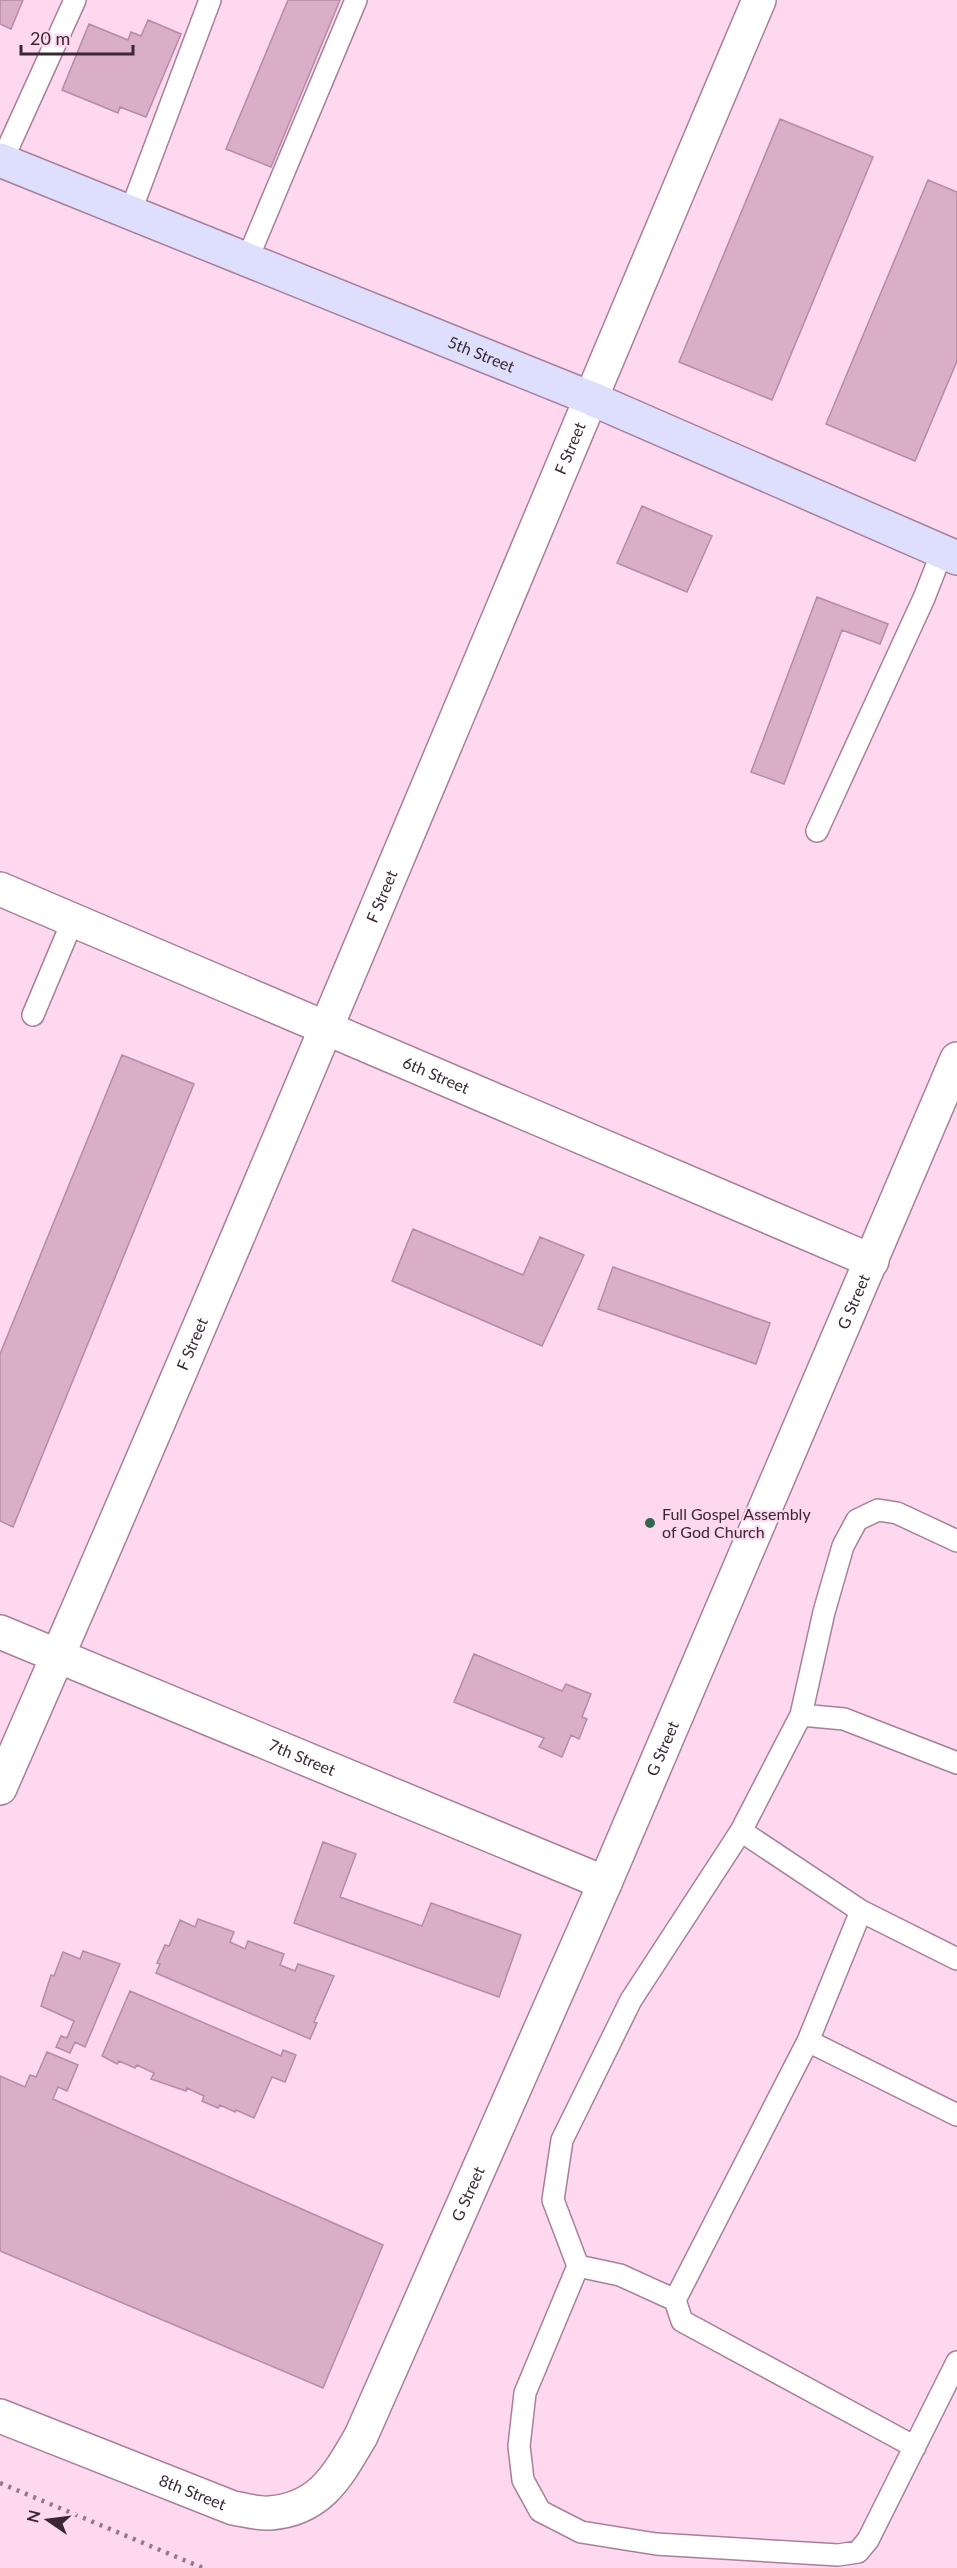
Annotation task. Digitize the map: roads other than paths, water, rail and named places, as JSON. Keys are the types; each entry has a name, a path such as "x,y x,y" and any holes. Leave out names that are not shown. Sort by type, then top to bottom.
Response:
{"main road":[{"name":"5th Street","path":"1,160 590,398 950,555"}],"street":[{"name":"F Street","path":"0,1788 327,1030 590,398 759,0"},
{"name":"6th Street","path":"0,889 872,1261"},
{"name":"G Street","path":"361,2436 605,1883 957,1059"},
{"name":"7th Street","path":"0,1632 605,1883"},
{"name":"8th Street","path":"0,2416 233,2508 269,2514 304,2506 334,2481 361,2436"}],"lane":[{"path":"1,160 75,0"},
{"path":"130,213 210,0"},
{"path":"247,260 356,0"},
{"path":"817,831 924,598 950,555"},
{"path":"33,1015 73,920"},
{"path":"957,1541 897,1513 878,1510 857,1520 843,1546 824,1612 801,1715 741,1831 631,2000 562,2140 553,2200 578,2266 525,2393 519,2446 523,2480 540,2511 581,2532 656,2544 838,2555 858,2552 868,2540 957,2362"},
{"path":"801,1715 844,1719 957,1763"},
{"path":"741,1831 861,1911 957,1959"},
{"path":"861,1911 808,2041 675,2300 682,2321 915,2447"},
{"path":"808,2041 957,2115"},
{"path":"578,2266 620,2275 675,2300"}],"railway":[{"path":"0,2483 203,2568"}],"place":[{"name":"Full Gospel Assembly of God Church","path":"650,1523"}]}
